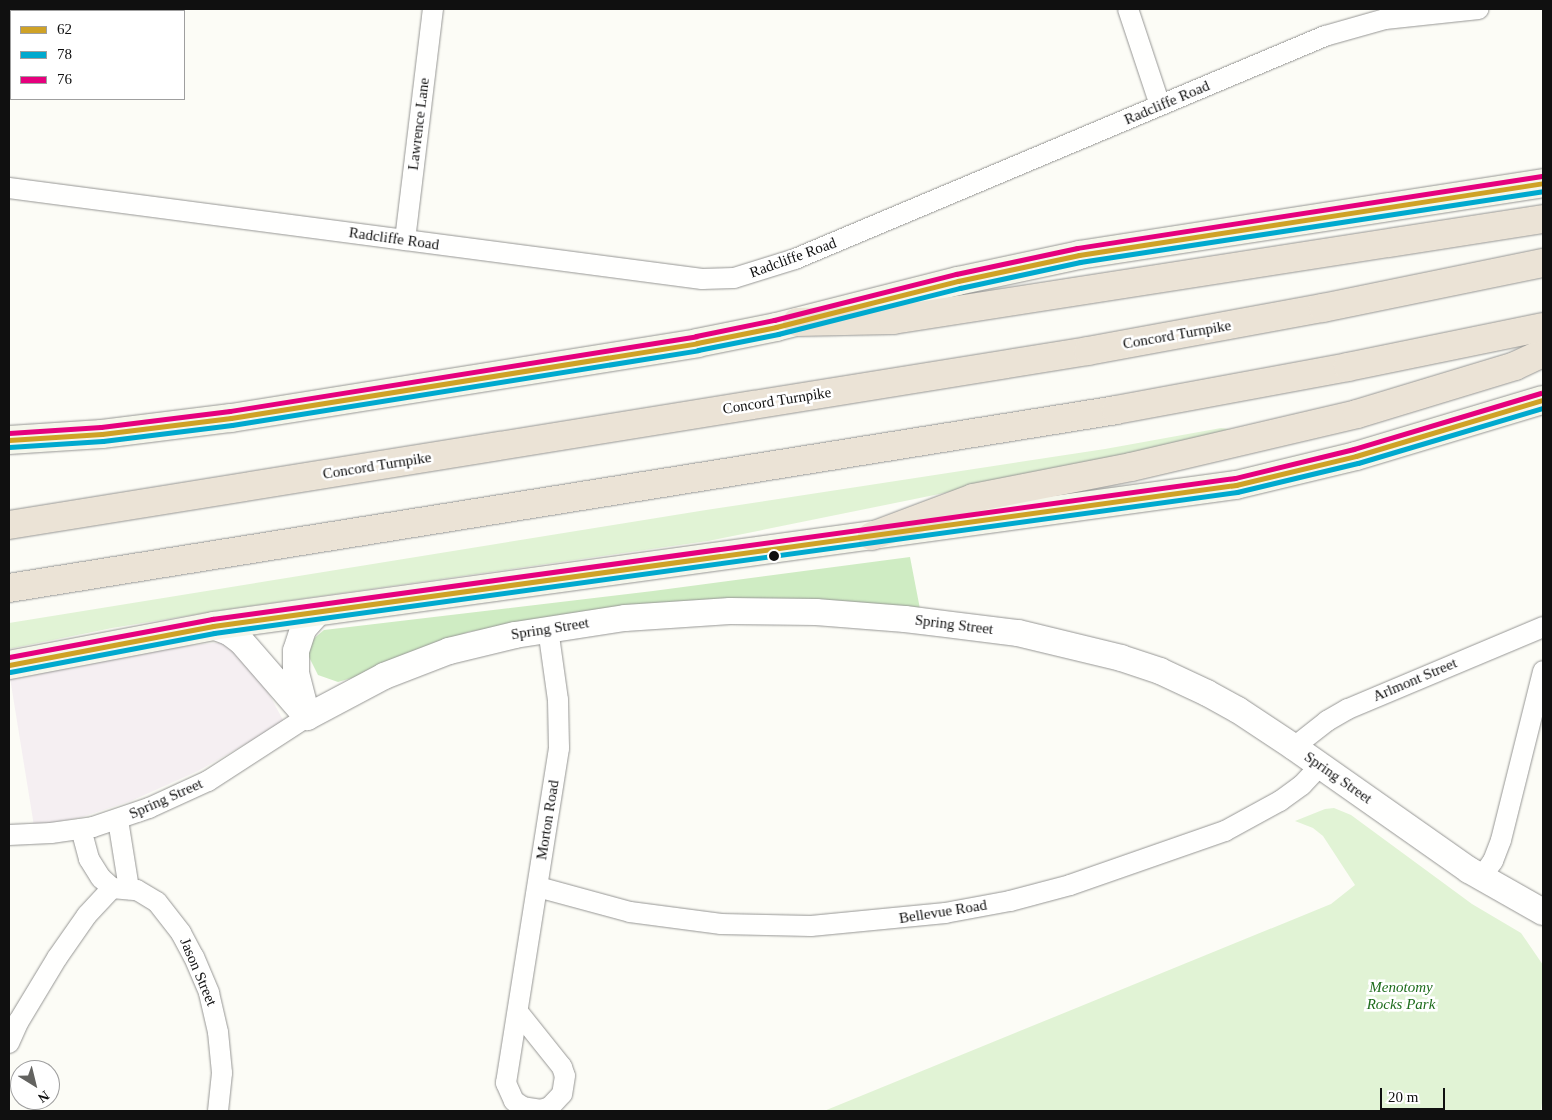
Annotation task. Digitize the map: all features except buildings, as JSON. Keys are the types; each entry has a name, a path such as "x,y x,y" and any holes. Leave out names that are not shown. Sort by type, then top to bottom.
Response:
{"highway":[{"path":"797,322 894,320 1543,219"},
{"name":"Concord Turnpike","path":"9,525 1088,351 1362,301 1543,263"},
{"path":"9,588 1116,410 1348,367 1543,327"},
{"path":"872,536 973,498 1130,467 1356,414 1514,366 1543,353"}],"main road":[{"path":"9,440 111,433 231,418 697,343 797,322 958,281 1079,255 1543,183"},
{"path":"9,665 213,626 1236,485 1380,450 1543,400"}],"street":[{"name":"Lawrence Lane","path":"405,240 433,9"},
{"path":"1128,9 1160,105"},
{"name":"Radcliffe Road","path":"9,188 702,279 734,278 794,259 1345,29 1401,16 1478,9"},
{"path":"308,718 296,673 296,651 303,629 320,611"},
{"name":"Spring Street","path":"9,835 81,829 118,820 164,802 208,781 308,718 369,683 416,662 482,642 548,628 645,616 774,611 891,617 1018,633 1101,652 1160,671 1238,710 1481,878 1543,912"},
{"path":"213,626 229,632 241,641 308,718"},
{"name":"Arlmont Street","path":"1294,747 1327,721 1348,709 1543,627"},
{"name":"Morton Road","path":"518,1012 558,760 560,732 558,700 548,628"},
{"path":"1481,878 1493,861 1501,840 1543,671"},
{"name":"Bellevue Road","path":"538,887 648,916 721,924 811,926 945,913 1010,901 1070,885 1225,831 1280,801 1302,785 1320,766"},
{"path":"9,1043 19,1021 57,958 88,915 120,889 118,820"},
{"name":"Jason Street","path":"81,829 91,865 120,889 150,896 168,915 184,939 205,982 216,1018 220,1052 222,1073 218,1111"}],"shaded area":[{"path":"228,642 259,675 284,722 198,771 131,801 82,817 34,826 10,678 166,647"}],"green space":[{"path":"1221,428 1236,430 1225,436 708,541 230,609 112,628 9,649 9,623 706,510 1105,449"},
{"path":"910,557 920,609 613,607 468,632 362,675 338,682 318,675 308,655 311,641 324,630 653,591"},
{"name":"Menotomy Rocks Park","path":"1334,808 1351,815 1472,904 1521,933 1543,965 1543,1095 1541,1111 824,1111 1331,904 1355,885 1323,836 1313,828 1295,821 1325,809"}],"transit line":[{"name":"76","path":"9,433 101,427 230,411 696,336 774,320 956,274 1077,248 1542,176"},
{"name":"62","path":"9,440 102,434 231,418 697,343 776,327 958,281 1079,255 1543,183"},
{"name":"78","path":"9,447 103,441 232,425 698,350 778,334 960,288 1080,262 1543,191"},
{"name":"76","path":"9,657 212,619 1235,478 1354,449 1541,393"},
{"name":"62","path":"9,665 213,626 1236,485 1356,456 1543,400"},
{"name":"78","path":"10,672 214,633 1237,492 1358,463 1543,408"}]}
